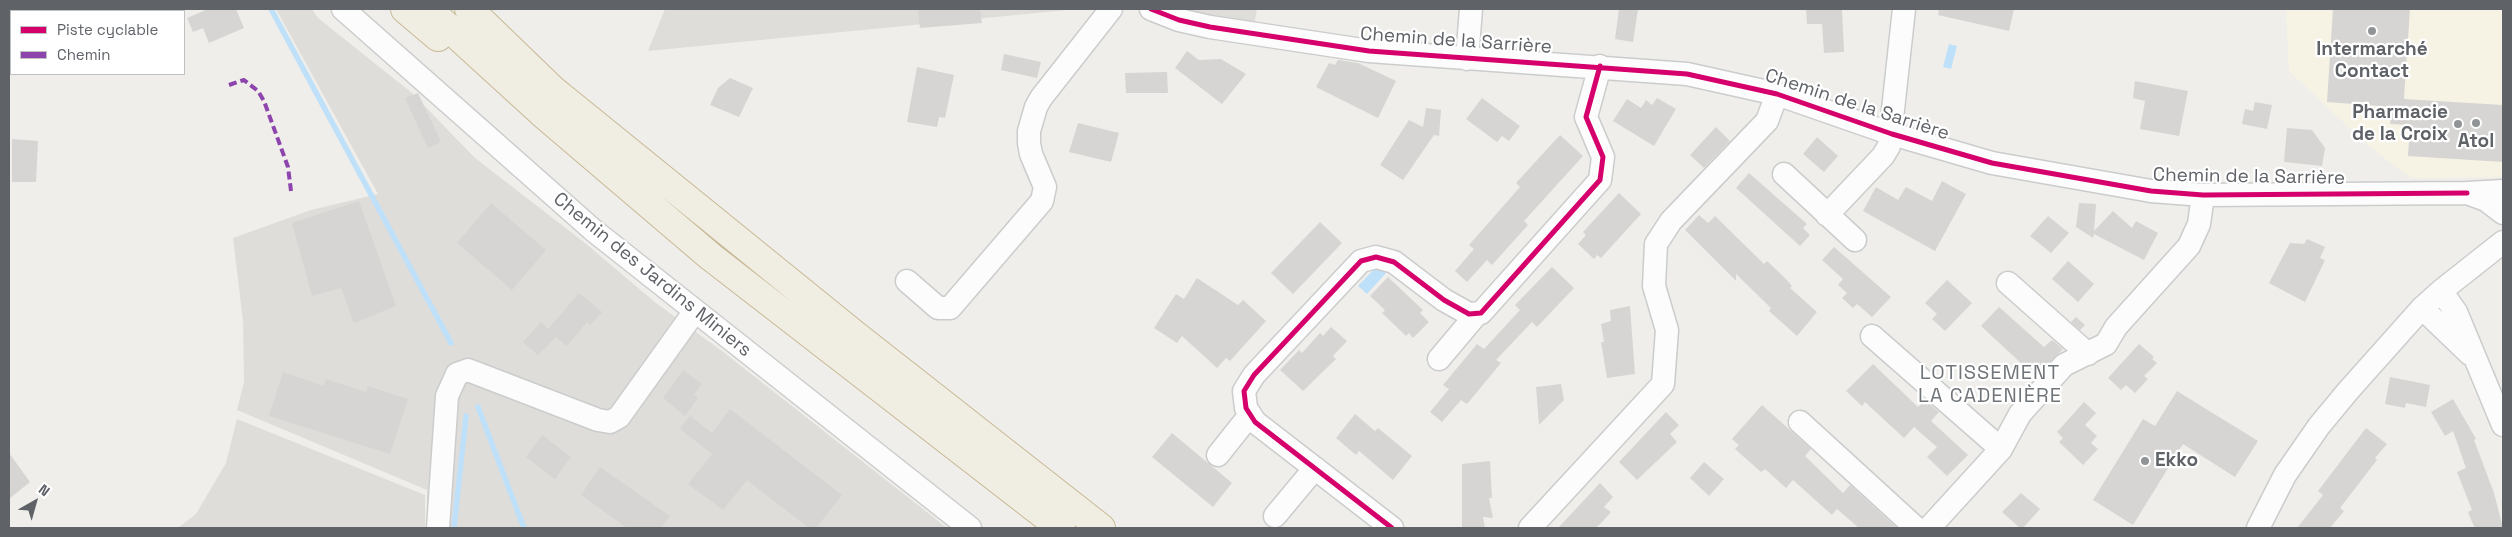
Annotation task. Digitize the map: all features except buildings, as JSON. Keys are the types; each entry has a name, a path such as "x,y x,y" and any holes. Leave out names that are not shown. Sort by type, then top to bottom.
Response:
{"highway":[{"path":"405,9 680,248 792,338 938,430"},
{"path":"428,9 542,113 710,257 831,351 938,430 1061,528"},
{"path":"469,9 554,91 856,335 1101,528"}],"street":[{"name":"Chemin des Jardins Miniers","path":"343,9 593,230 970,528"},
{"path":"907,281 938,308 950,308 1042,201 1045,187 1028,143 1036,107 1111,9"},
{"name":"Chemin de la Sarrière","path":"1151,9 1179,20 1234,32 1369,51 1468,59 1600,66 1687,74 1777,94 1892,134 1992,163 2142,190 2203,195 2503,191"},
{"path":"1468,59 1471,9"},
{"path":"1827,215 1883,156 1892,134 1904,9"},
{"path":"1439,359 1476,315 1481,313 1600,180 1603,157 1586,118 1600,66"},
{"path":"1530,528 1662,384 1667,330 1654,286 1656,244 1671,221 1767,121 1777,94"},
{"path":"1784,174 1855,240"},
{"path":"2467,192 2486,200 2503,213"},
{"path":"1928,528 2001,450 2020,414 2064,365 2106,344 2116,327 2189,246 2199,224 2203,195"},
{"path":"2258,528 2285,475 2319,426 2422,308 2503,242"},
{"path":"1392,528 1249,416 1244,391 1254,375 1361,261 1376,257 1394,262 1444,300 1469,314 1476,315"},
{"path":"2008,283 2088,354"},
{"path":"2441,291 2456,312 2503,425"},
{"path":"2422,308 2476,361"},
{"path":"438,528 447,396 457,374 468,370 598,420 610,422 619,417 695,311"},
{"path":"1872,336 2001,450"},
{"path":"1218,455 1249,416"},
{"path":"1800,422 1916,528"},
{"path":"1275,516 1315,468"}],"shaded area":[{"path":"276,9 312,9 318,18 412,93 475,158 585,243 656,303 722,351 947,528 427,528 427,490 237,410 244,382 243,321 233,238 311,210 378,194"},
{"path":"665,9 1077,9 648,51"},
{"path":"1130,9 1257,9 1254,25"},
{"path":"2286,9 2503,9 2503,177 2411,178 2370,147 2289,71"},
{"path":"237,419 425,495 425,528 178,528 196,514 226,463"}],"water":[{"path":"1949,44 1957,46 1951,69 1943,67"},
{"path":"1378,265 1386,273 1367,294 1358,286"}],"waterway":[{"path":"271,9 451,343"},
{"path":"478,407 524,528"},
{"path":"454,528 466,416"}],"marked path":[{"path":"229,85 244,80 258,91 264,101 288,167 291,191"}],"cycle path":[{"path":"1151,9 1179,20 1210,27 1369,51 1687,74 1777,94 1892,134 1992,163 2151,191 2203,195 2467,193"},
{"path":"1392,528 1255,422 1246,408 1244,391 1254,375 1361,261 1376,257 1394,262 1444,300 1469,314 1481,313 1600,180 1603,157 1586,117 1600,66"}],"place":[{"name":"Intermarché Contact","path":"2372,31"},
{"name":"Atol","path":"2476,123"},
{"name":"Pharmacie de la Croix","path":"2458,124"},
{"name":"Ekko","path":"2145,461"}],"district":[{"name":"LOTISSEMENT LA CADENIÈRE","path":"1990,386"}]}
